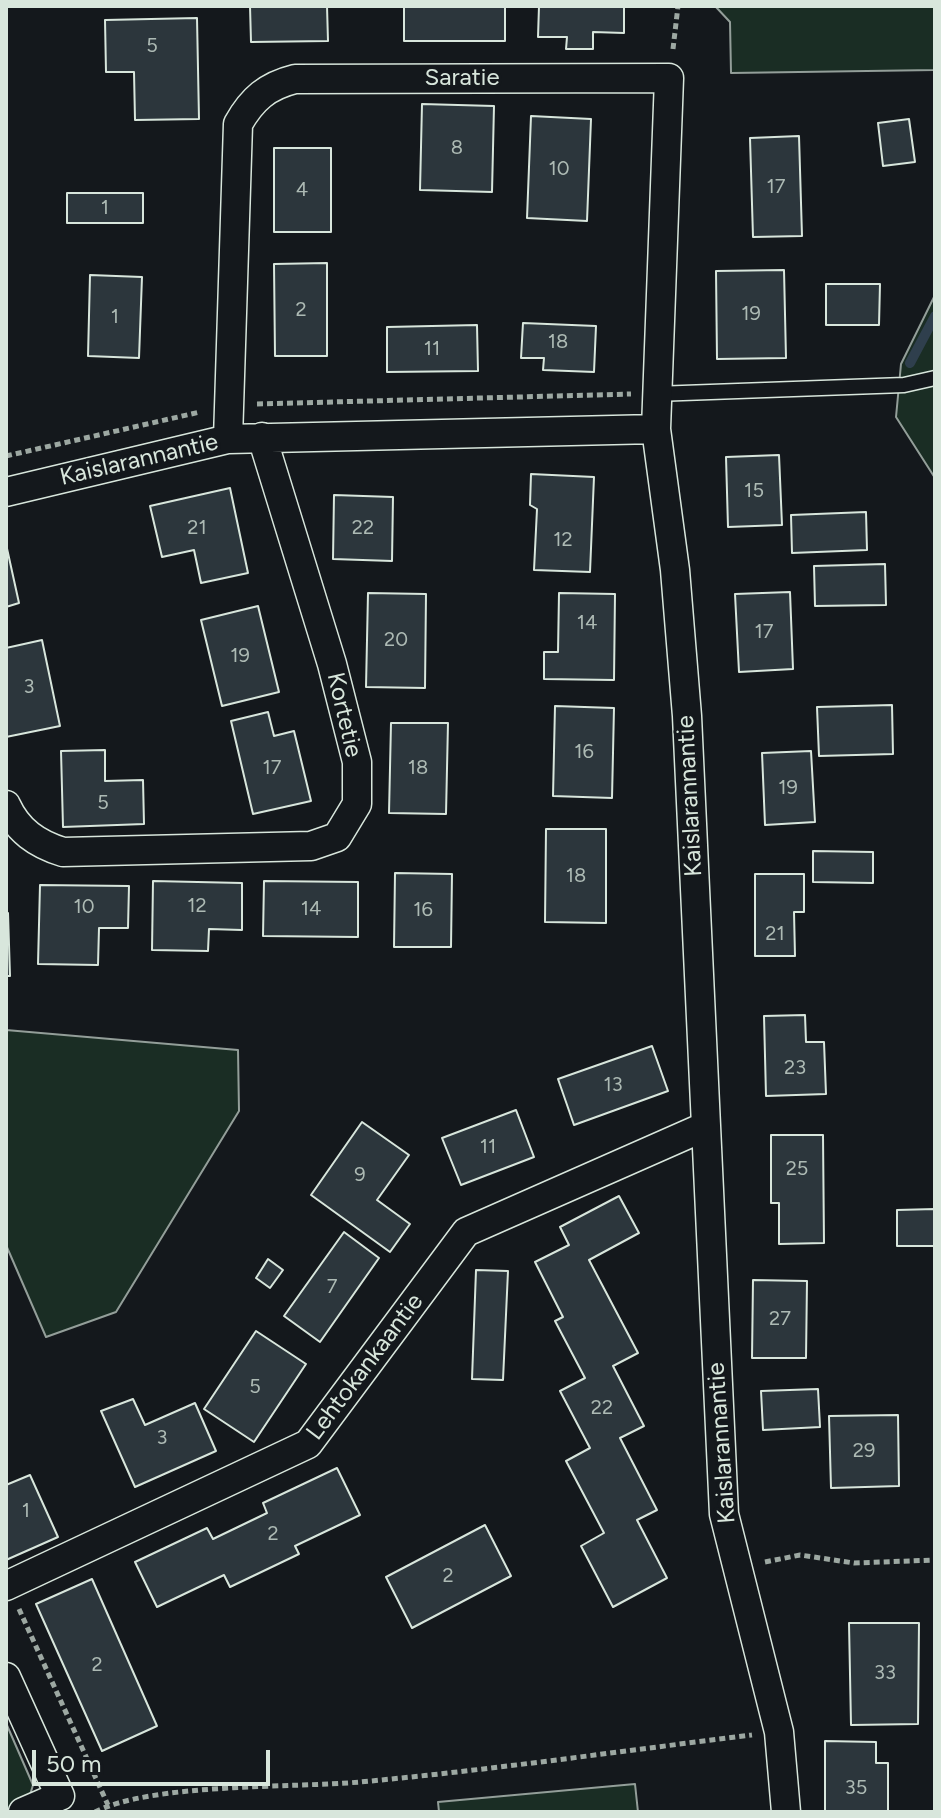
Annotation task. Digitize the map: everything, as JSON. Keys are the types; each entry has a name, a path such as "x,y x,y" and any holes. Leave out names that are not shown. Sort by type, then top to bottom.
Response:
{"street":[{"path":"656,429 669,78"},
{"name":"Saratie","path":"228,439 238,124 250,103 279,83 295,79 669,78"},
{"name":"Kaislarannantie","path":"6,492 228,439 656,429 675,570 687,716 724,1514 779,1732 786,1812"},
{"name":"Kortetie","path":"6,805 14,821 39,844 63,852 311,846 337,837 357,804 357,762 332,664 262,437"},
{"name":"Lehtokankaantie","path":"7,1585 308,1444 466,1232 704,1127"},
{"path":"6,1677 60,1796 23,1812"}],"lane":[{"path":"655,394 904,385 935,378"}],"path":[{"path":"669,78 678,6"},
{"path":"740,1576 764,1562 800,1555 854,1563 935,1560"},
{"path":"7,1585 108,1805"},
{"path":"95,1812 108,1805 173,1794 372,1781 779,1732"}],"green space":[{"path":"715,6 935,6 935,70 731,73 730,22"},
{"path":"935,295 935,478 896,417 901,364"},
{"path":"6,1030 238,1050 239,1111 116,1312 46,1337 6,1245"},
{"path":"6,1723 33,1785 30,1795 7,1811"},
{"path":"635,1784 638,1812 439,1812 438,1802"}],"building":[{"path":"250,6 327,6 328,41 251,42"},
{"path":"404,6 505,6 505,41 404,41"},
{"path":"539,6 624,6 624,33 593,32 593,49 566,49 567,37 538,37"},
{"path":"197,18 199,119 135,120 134,72 106,72 105,20"},
{"path":"422,104 494,106 492,192 420,190"},
{"path":"531,116 591,119 587,221 527,218"},
{"path":"909,119 915,162 883,166 878,123"},
{"path":"799,136 802,236 753,237 750,138"},
{"path":"274,148 331,148 331,232 274,232"},
{"path":"67,193 143,193 143,223 67,223"},
{"path":"327,263 327,356 275,356 274,264"},
{"path":"784,270 786,358 717,359 716,271"},
{"path":"90,275 142,277 139,358 88,356"},
{"path":"826,284 880,284 879,325 826,325"},
{"path":"523,323 596,326 594,372 543,370 544,358 521,358"},
{"path":"477,325 478,371 387,372 387,327"},
{"path":"779,455 782,525 728,527 726,457"},
{"path":"531,474 594,477 590,572 534,570 537,509 530,505"},
{"path":"230,488 248,573 201,583 194,550 162,557 150,506"},
{"path":"334,495 393,497 392,561 333,559"},
{"path":"866,512 867,550 792,553 791,515"},
{"path":"6,544 19,603 6,607"},
{"path":"885,564 886,605 815,606 814,566"},
{"path":"790,592 793,669 739,672 735,594"},
{"path":"368,593 426,594 425,688 366,687"},
{"path":"559,593 615,594 614,680 544,679 544,652 558,652"},
{"path":"258,606 279,692 222,706 201,620"},
{"path":"42,640 60,726 6,737 6,648"},
{"path":"892,705 893,754 819,756 817,707"},
{"path":"555,706 614,708 612,798 553,796"},
{"path":"268,712 274,736 294,731 311,801 253,814 231,721"},
{"path":"391,723 448,723 446,814 389,813"},
{"path":"105,750 105,781 143,780 144,824 63,827 61,751"},
{"path":"811,751 815,822 765,825 762,753"},
{"path":"546,829 606,829 606,923 545,922"},
{"path":"813,851 873,852 873,883 813,882"},
{"path":"395,873 452,874 451,947 394,947"},
{"path":"755,874 804,874 804,912 794,912 795,956 755,956"},
{"path":"153,881 242,883 242,930 209,929 208,951 152,950"},
{"path":"264,881 358,882 358,937 263,936"},
{"path":"40,885 129,886 128,928 99,928 98,965 38,964"},
{"path":"8,913 10,976 6,976"},
{"path":"805,1015 806,1042 824,1042 826,1094 766,1096 764,1016"},
{"path":"652,1046 668,1091 574,1125 558,1079"},
{"path":"516,1110 534,1157 461,1185 442,1138"},
{"path":"362,1122 409,1155 377,1200 410,1224 390,1252 311,1195"},
{"path":"771,1135 823,1135 824,1243 779,1244 779,1203 771,1203"},
{"path":"619,1196 639,1233 589,1260 638,1353 613,1366 644,1426 620,1438 657,1510 637,1520 667,1578 613,1607 581,1546 604,1533 566,1461 590,1448 560,1391 585,1378 555,1321 563,1317 535,1262 569,1245 560,1227"},
{"path":"935,1209 935,1246 897,1246 897,1210"},
{"path":"344,1232 379,1258 320,1342 284,1316"},
{"path":"268,1259 283,1270 270,1288 256,1278"},
{"path":"476,1270 508,1271 503,1380 472,1379"},
{"path":"753,1280 807,1281 806,1358 752,1358"},
{"path":"256,1331 306,1364 254,1442 204,1409"},
{"path":"818,1389 820,1427 763,1430 761,1391"},
{"path":"133,1399 145,1425 195,1403 216,1451 135,1487 101,1411"},
{"path":"898,1415 899,1486 831,1488 829,1416"},
{"path":"337,1468 360,1515 295,1546 299,1554 230,1587 224,1575 157,1607 135,1562 207,1528 213,1539 267,1513 263,1503"},
{"path":"30,1475 58,1537 6,1560 6,1485"},
{"path":"485,1525 511,1576 412,1628 386,1577"},
{"path":"92,1579 157,1726 102,1751 36,1604"},
{"path":"849,1623 919,1623 918,1724 851,1725"},
{"path":"825,1741 876,1742 876,1763 888,1763 888,1812 825,1812"}],"waterway":[{"path":"910,363 935,316"}]}
